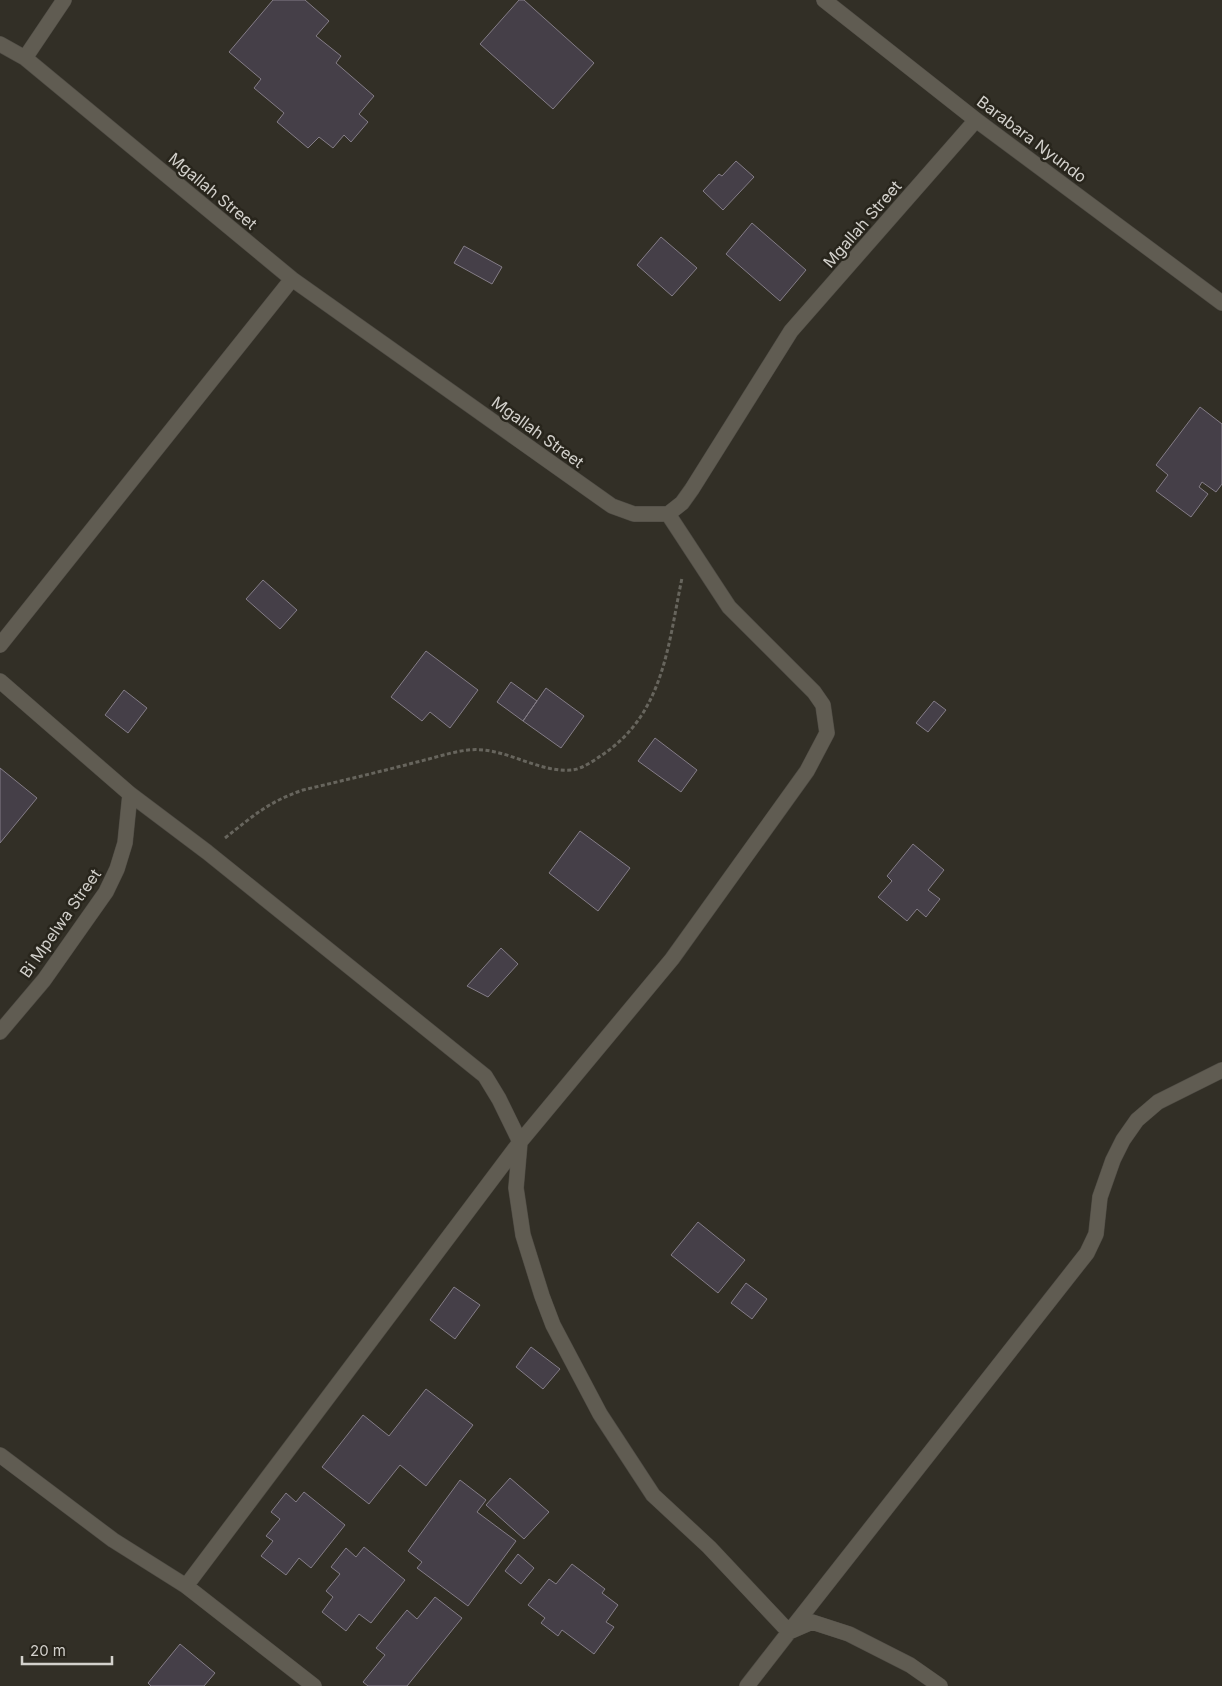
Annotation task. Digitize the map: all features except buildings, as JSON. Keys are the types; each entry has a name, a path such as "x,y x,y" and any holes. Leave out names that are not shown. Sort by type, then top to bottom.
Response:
{"street":[{"path":"25,58 64,0"},
{"name":"Barabara Nyundo","path":"824,0 976,120 1222,304"},
{"name":"Mgallah Street","path":"0,44 25,58 292,279 612,506 634,514 668,514 682,503 791,331 976,120"},
{"path":"0,645 292,279"},
{"path":"186,1586 520,1142 672,959 807,771 827,733 823,705 814,692 729,607 668,514"},
{"path":"0,681 130,794 207,852 486,1076 520,1142 516,1188 523,1235 542,1296 553,1325 600,1414 653,1495 709,1547 789,1632"},
{"name":"Bi Mpelwa Street","path":"0,1032 44,980 106,892 117,869 125,843 130,794"},
{"path":"747,1686 1087,1253 1096,1234 1100,1197 1113,1160 1123,1140 1137,1120 1158,1102 1222,1070"},
{"path":"0,1455 113,1540 186,1586 314,1686"},
{"path":"789,1632 812,1622 849,1634 910,1665 940,1686"}],"path":[{"path":"207,852 263,807 281,797 469,750 499,752 544,768 573,770 591,763 616,746 652,700 662,675 689,546"}]}
